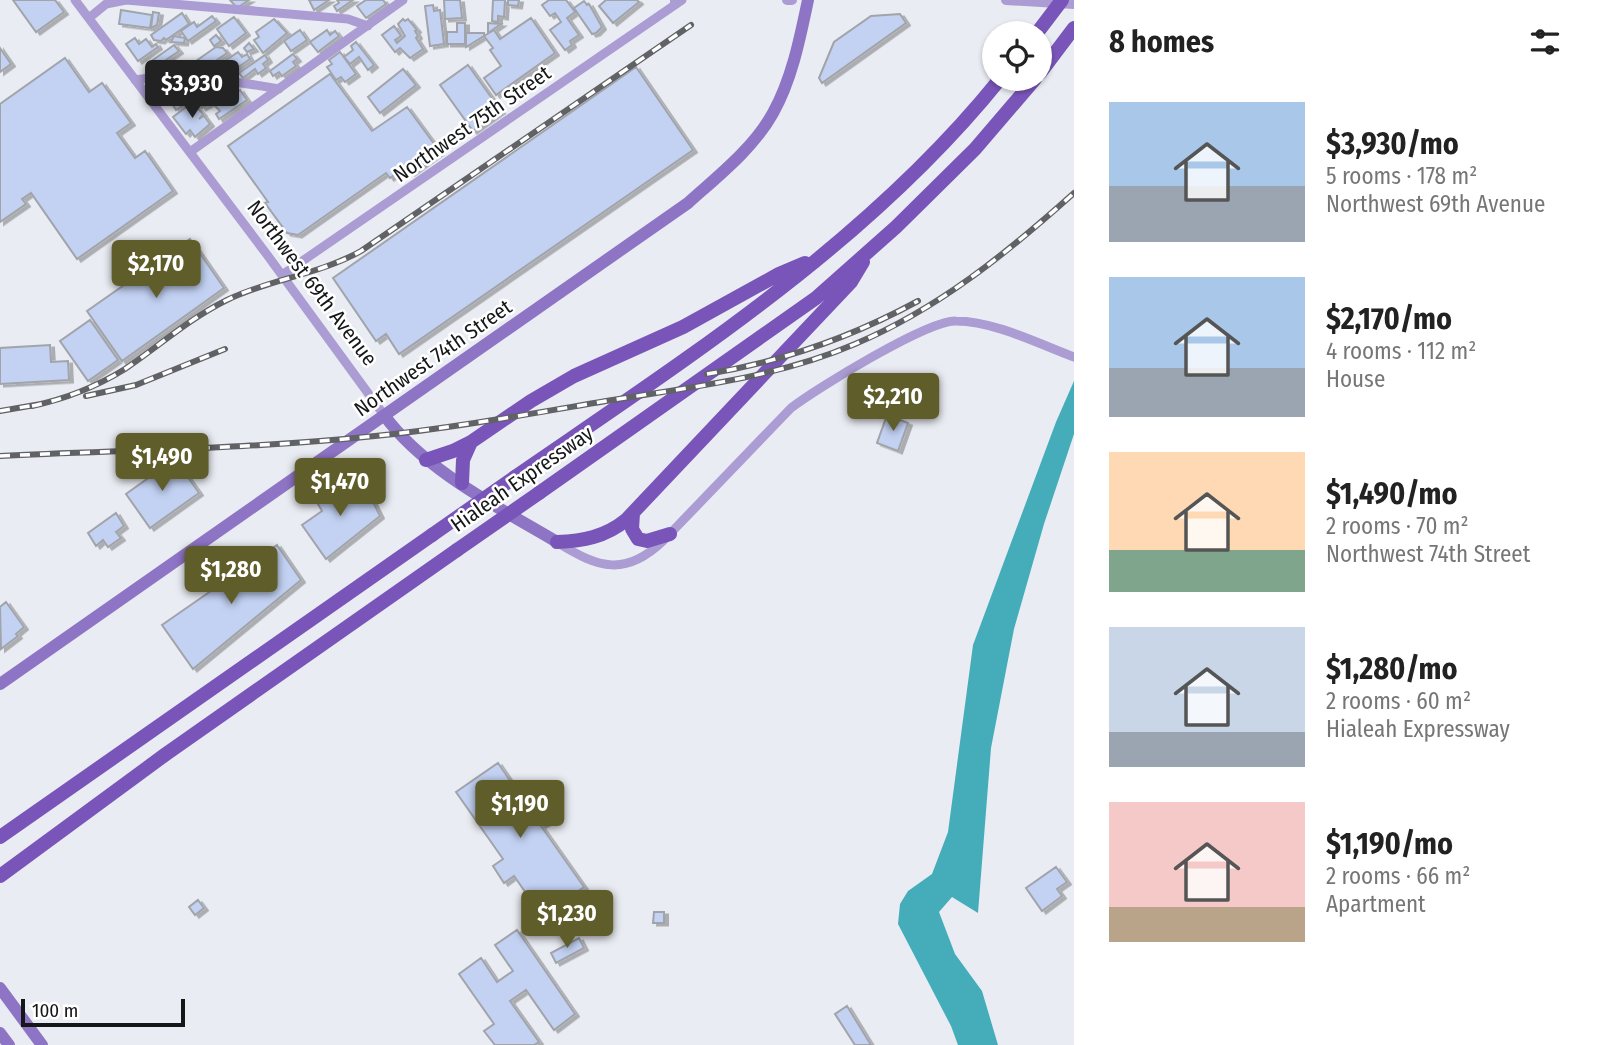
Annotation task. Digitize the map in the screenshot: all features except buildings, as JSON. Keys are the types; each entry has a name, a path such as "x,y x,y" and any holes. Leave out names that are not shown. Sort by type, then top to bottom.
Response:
{"main road":[{"name":"Northwest 74th Street","path":"0,684 688,203 738,158 773,114 790,73 808,0"},
{"path":"1046,21 1062,0"},
{"path":"1052,57 1074,28"},
{"name":"Hialeah Expressway","path":"0,837 666,373 775,293 819,258 911,176 990,91"},
{"name":"Hialeah Expressway","path":"0,876 160,758 816,298 975,149 1025,91"},
{"path":"557,542 579,541 605,533 633,513 851,282 869,251"},
{"path":"426,460 471,442 537,397 575,376 683,327 779,274 819,258"},
{"name":"Northwest 69th Avenue","path":"384,415 403,439 426,460 557,542"},
{"path":"461,482 463,460 471,442"},
{"path":"633,513 632,529 638,539 651,541 670,534"},
{"path":"0,988 42,1045"},
{"path":"0,1032 9,1045"}],"street":[{"name":"Northwest 69th Avenue","path":"75,0 384,415"},
{"path":"89,18 106,4 126,0 348,19 368,26"},
{"path":"190,152 404,0"},
{"path":"1006,0 1074,4"},
{"name":"Northwest 75th Street","path":"282,275 677,1"},
{"path":"135,80 158,76 279,89"},
{"name":"Northwest 69th Avenue","path":"557,542 589,561 614,565 628,564 643,558 670,534 791,408 929,328 954,320 980,324 1074,357"}],"water":[{"path":"1074,381 1074,434 1044,524 1014,629 991,748 978,913 952,897 939,912 955,954 982,991 998,1045 958,1045 951,1026 898,924 900,904 908,891 932,874 948,832 973,645 1056,422"}],"railway":[{"path":"32,406 80,392 103,381 227,300 328,266 361,251 691,25"},
{"path":"0,456 235,446 375,436 701,386 764,373 825,356 915,314 997,258 1074,193"},
{"path":"707,374 762,363 816,346 868,326 918,301"},
{"path":"86,396 136,385 225,349"},
{"path":"0,411 41,404"}]}
